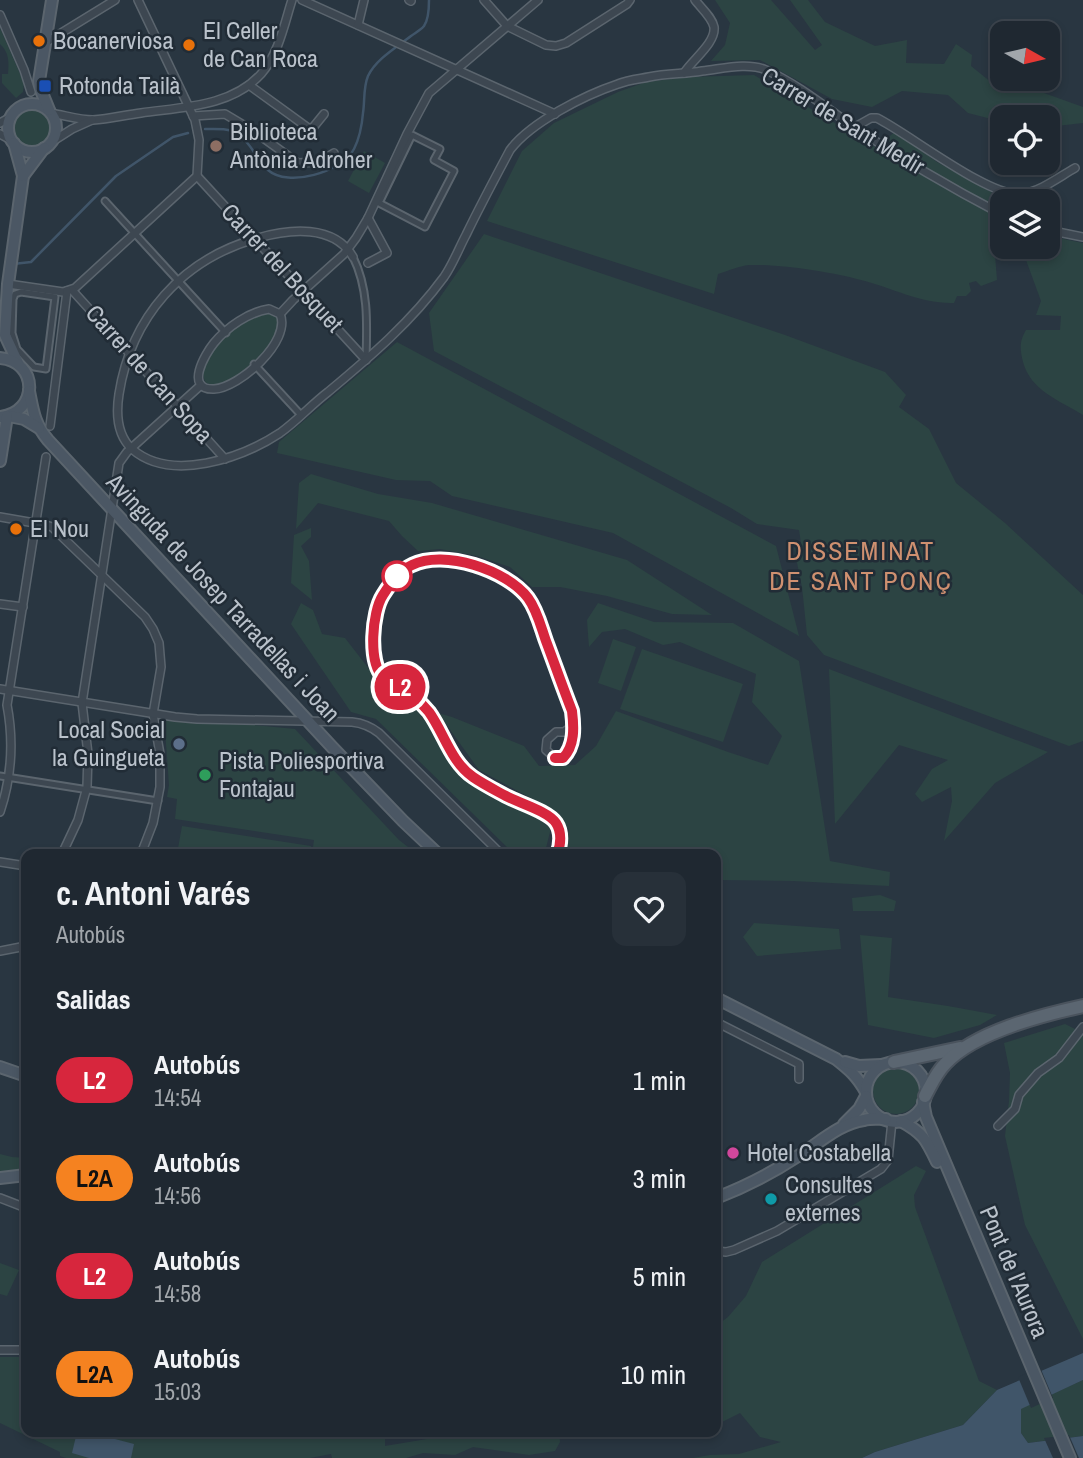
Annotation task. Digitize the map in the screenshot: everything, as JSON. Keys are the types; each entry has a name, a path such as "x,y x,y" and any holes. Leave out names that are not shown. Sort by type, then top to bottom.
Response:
{"main road":[{"path":"23,176 47,146 55,130 55,122 39,80 52,0"},
{"path":"2,340 23,176 8,129 11,117 24,105 39,80"},
{"path":"24,105 39,105 50,112"},
{"path":"13,141 27,151 47,146"},
{"name":"Avinguda de Josep Tarradellas i Joan","path":"2,340 27,376 34,418 112,509 308,721 388,806 434,849"},
{"path":"0,358 19,365"},
{"path":"0,461 5,416 15,414 22,407 29,391"},
{"name":"Avinguda de Josep Tarradellas i Joan","path":"5,416 24,419 44,427"},
{"path":"721,1001 836,1059 859,1080 873,1111 893,1120"},
{"path":"839,1130 859,1109 869,1078 876,1069 964,1048 1019,1023 1083,1006"},
{"path":"721,1196 755,1181 839,1130 862,1120 893,1120 914,1114 942,1066 964,1048"},
{"path":"836,1059 859,1066 906,1064 919,1073 924,1084 924,1099"},
{"path":"0,1067 21,1074"},
{"name":"Pont de l'Aurora","path":"924,1099 926,1117 942,1164 1063,1458"},
{"name":"Pont de l'Aurora","path":"893,1120 917,1129 942,1164 1070,1458"},
{"path":"0,1178 21,1176"}],"street":[{"path":"45,43 115,0"},
{"path":"8,281 57,292 69,290 197,176 199,140 194,118 138,0"},
{"path":"47,146 72,129 92,120 217,101 249,85 265,68 275,51 292,0"},
{"path":"302,0 555,114"},
{"path":"358,25 364,0"},
{"path":"484,0 507,26 546,44 561,46 630,0"},
{"path":"280,314 348,249 368,218 426,97 538,0"},
{"path":"684,73 712,41 714,27 695,0"},
{"path":"0,15 32,92"},
{"name":"Carrer de Sant Medir","path":"132,449 151,460 170,465 193,465 235,456 282,432 401,328 444,276 518,139 555,114 619,83 653,76 757,67 795,86 953,189 990,208"},
{"path":"249,85 311,130 324,114"},
{"path":"50,112 92,120"},
{"path":"194,118 225,114 256,132 298,163 319,162 334,153"},
{"path":"0,123 11,117"},
{"path":"855,127 877,118 978,180 1013,195 1033,191 1075,168"},
{"path":"0,134 13,141"},
{"path":"412,135 440,149 434,160 454,171 425,227 379,203 412,135"},
{"name":"Carrer del Bosquet","path":"197,176 366,360"},
{"path":"105,201 226,333"},
{"path":"368,218 387,253 368,263"},
{"path":"132,449 120,429 117,415 121,381 136,335 147,317 178,281 208,258 234,246 290,232 315,232 331,237 348,249 360,271 364,288 366,360"},
{"path":"1060,232 1083,237"},
{"path":"44,427 69,290"},
{"name":"Carrer de Can Sopa","path":"69,290 225,458"},
{"path":"21,292 55,297 46,369 34,367 17,349 12,333 13,299 15,294 21,292"},
{"path":"264,310 280,314 283,320 280,332 268,353 255,365 234,381 217,388 201,385 198,376 200,367 209,350 226,333 243,319 264,310"},
{"path":"255,365 301,415"},
{"path":"64,849 78,820 86,790 88,754 82,703 119,463 127,452 201,385"},
{"path":"0,812 9,778 12,743 7,705 46,457"},
{"path":"0,517 52,527 145,617 156,636 161,667 153,715 161,774 153,823 143,849"},
{"path":"558,849 560,833 554,820 471,776 417,699 383,677 376,666 376,614 380,599 395,578 411,565 427,560 452,560 499,575 517,587 527,597 537,615 572,711 573,726 572,743 563,758 555,758 546,750 547,740 556,732 564,732 573,726"},
{"path":"0,604 23,607"},
{"path":"0,690 153,715 197,719 352,722 370,727 495,849"},
{"path":"155,705 164,716"},
{"path":"0,776 158,801"},
{"path":"0,862 21,865"},
{"path":"0,951 21,947"},
{"path":"721,1025 799,1064 799,1079"},
{"path":"998,1126 1015,1110 1019,1095 1038,1073 1059,1058 1083,1027"},
{"path":"721,1252 734,1251 777,1231 881,1169 888,1160 893,1120"},
{"path":"0,1198 21,1206"},
{"path":"0,1350 21,1350"}],"green space":[{"path":"715,0 771,0 815,50 822,45 790,0 808,0 825,22 875,46 907,40 906,63 944,64 956,44 972,55 971,66 990,81 990,91 1038,91 1083,107 1083,123 1060,126 1060,105 990,105 990,119 968,113 948,95 902,91 872,107 832,99 760,60 711,61 725,45 730,23"},
{"path":"0,28 24,83 23,92 16,98 2,83 2,74 8,74 8,65 7,54 0,44"},
{"path":"754,75 875,147 895,132 937,162 990,192 990,259 995,259 997,280 981,286 976,281 969,283 971,291 966,296 957,296 954,303 942,303 835,274 762,265 745,266 718,274 714,294 487,221 522,151 554,123 618,92 646,82 688,77"},
{"path":"32,108 46,113 51,127 46,141 32,146 18,141 13,127 18,113"},
{"path":"364,151 385,163 369,193 348,181"},
{"path":"484,234 785,335 885,372 906,395 899,407 929,429 956,483 1005,523 1083,595 1083,741 1069,746 824,655 807,635 802,587 794,548 801,543 799,530 757,524 434,351 429,313"},
{"path":"1060,238 1083,243 1083,415 1039,388 1023,362 1021,346 1026,330 1060,330 1061,316 1036,315 1041,301 1026,260 1020,259 1060,259"},
{"path":"270,311 279,316 277,333 258,360 237,377 226,382 206,383 204,366 221,340 253,317"},
{"path":"397,342 776,546 799,636 613,533 452,496 430,481 396,480 277,453 279,442"},
{"path":"311,474 378,494 432,503 627,560 712,615 672,614 607,596 560,587 532,587 510,567 477,556 440,549 418,551 389,521 318,503 296,529 299,483"},
{"path":"311,528 311,537 301,546 309,561 312,600 291,583 294,535"},
{"path":"301,603 313,610 322,634 345,638 373,674 424,715 455,770 477,789 534,816 551,828 546,849 509,849 376,719 351,712 291,624"},
{"path":"598,603 654,622 733,623 799,661 830,861 890,872 889,886 721,880 721,849 563,849 569,830 553,810 479,770 438,713 524,746 539,766 575,765 596,746 616,711 768,765 782,736 752,702 756,674 680,642 663,645 625,629 602,632 589,647 587,620"},
{"path":"613,639 636,647 621,691 598,683"},
{"path":"642,649 743,684 723,742 620,709"},
{"path":"829,669 1048,752 995,783 944,841 952,801 951,787 922,802 915,794 932,769 948,760 899,745 835,824"},
{"path":"164,716 295,729 411,849 313,849 314,840 175,819 177,799 167,797 169,785"},
{"path":"182,826 311,846 311,849 178,849"},
{"path":"880,895 896,901 894,911 853,911 852,898"},
{"path":"754,923 839,929 841,949 757,956 743,937"},
{"path":"860,935 892,938 888,997 997,1015 980,1025 934,1038 868,1025"},
{"path":"1065,1024 1083,1033 1083,1339 1025,1225 1005,1136 1010,1073 1004,1043"},
{"path":"896,1068 912,1075 919,1091 912,1107 896,1114 880,1107 873,1091 880,1075"},
{"path":"0,1154 21,1158 21,1171 0,1173"},
{"path":"916,1166 926,1171 914,1195 915,1207 979,1381 997,1390 963,1425 862,1458 693,1458 739,1454 781,1442 760,1437 740,1413 721,1422 721,1322 746,1296 762,1262"},
{"path":"0,1263 19,1270 7,1296 0,1294"},
{"path":"0,1357 21,1357 21,1433 0,1423"},
{"path":"1083,1380 1083,1436 1028,1443 1021,1433 1021,1408"},
{"path":"29,1437 385,1437 385,1446 433,1437 560,1437 560,1442 555,1451 529,1455 473,1447 455,1455 423,1453 406,1458 332,1458 331,1454 310,1458 66,1458 60,1456 60,1452"}],"water":[{"path":"1083,1353 1083,1380 1021,1409 1021,1433 1028,1443 1083,1436 1083,1458 862,1458 963,1425 997,1390"},
{"path":"76,1437 107,1437 134,1444 131,1458 89,1458 72,1453"}],"pier":[{"path":"1040,1367 1053,1398 1031,1408 1018,1377"},
{"path":"1069,1435 1079,1458 1053,1458 1044,1438"}],"waterway":[{"path":"205,129 237,133 268,170 288,178 314,175 338,165 348,157 357,141 368,76 381,59 424,26 428,17 429,0"},
{"path":"13,264 31,262 116,176 173,137 188,133"}],"bus line":[{"name":"L2","path":"555,758 563,758 572,743 572,711 537,615 527,597 499,575 463,562 427,560 411,565 401,572 380,599 376,614 376,666 383,677 417,699 471,776 554,820 560,833 558,849"}],"place":[{"name":"Bocanerviosa","path":"39,41"},
{"name":"El Celler de Can Roca","path":"189,45"},
{"name":"Rotonda Tailà","path":"45,86"},
{"name":"Biblioteca Antònia Adroher","path":"216,146"},
{"name":"El Nou","path":"16,529"},
{"name":"Local Social la Guingueta","path":"179,744"},
{"name":"Pista Poliesportiva Fontajau","path":"205,775"},
{"name":"Hotel Costabella","path":"733,1153"},
{"name":"Consultes externes","path":"771,1199"}],"district":[{"name":"DISSEMINAT DE SANT PONÇ","path":"861,566"}]}
